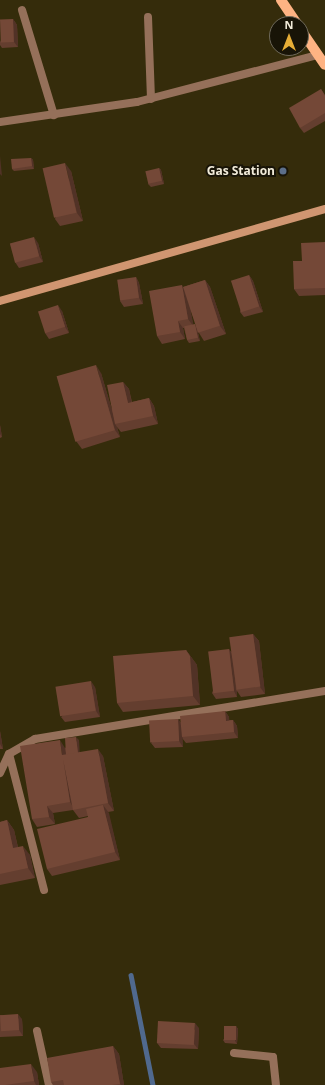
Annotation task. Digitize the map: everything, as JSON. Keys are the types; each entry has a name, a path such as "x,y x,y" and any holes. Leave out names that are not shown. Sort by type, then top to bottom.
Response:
{"main road":[{"path":"281,0 292,16"},
{"path":"309,42 325,65"}],"street":[{"path":"22,10 54,115"},
{"path":"148,17 151,99"},
{"path":"0,122 54,115 151,99 318,55"},
{"path":"0,301 325,210"},
{"path":"0,773 9,754 35,739 325,691"},
{"path":"9,754 44,890"},
{"path":"37,1031 49,1085"},
{"path":"234,1053 273,1057 276,1085"}],"building":[{"path":"0,19 13,19 14,42 1,42"},
{"path":"321,89 325,96 325,113 300,128 289,108"},
{"path":"31,158 32,166 12,169 11,159"},
{"path":"65,163 76,213 54,218 43,168"},
{"path":"159,168 162,181 148,184 145,171"},
{"path":"34,237 39,256 15,263 10,243"},
{"path":"325,242 325,288 294,289 293,261 302,261 301,243"},
{"path":"249,275 259,306 241,312 231,281"},
{"path":"136,277 139,298 120,300 117,280"},
{"path":"205,280 220,326 198,333 183,287"},
{"path":"182,285 188,319 178,321 180,332 157,336 149,291"},
{"path":"58,305 65,327 45,333 38,311"},
{"path":"195,324 198,338 187,340 184,326"},
{"path":"96,365 115,430 75,442 57,376"},
{"path":"123,382 128,403 149,398 153,416 115,424 107,385"},
{"path":"253,634 260,686 237,690 229,637"},
{"path":"229,649 234,691 213,693 208,652"},
{"path":"186,650 190,656 193,696 117,703 113,656"},
{"path":"91,681 96,711 60,716 55,687"},
{"path":"225,711 226,721 233,720 234,732 182,737 180,716"},
{"path":"178,719 179,741 150,742 149,721"},
{"path":"76,737 78,753 66,755 65,738"},
{"path":"60,740 62,755 98,749 108,803 73,810 63,759 70,802 47,806 49,817 32,819 20,746"},
{"path":"103,805 115,852 47,869 37,829 88,817 86,809"},
{"path":"7,820 13,848 23,846 28,868 0,874 0,822"},
{"path":"18,1014 19,1030 1,1031 0,1015"},
{"path":"158,1021 195,1023 194,1045 157,1043"},
{"path":"224,1026 236,1026 236,1040 224,1040"},
{"path":"113,1046 120,1084 64,1085 63,1080 51,1082 47,1058"},
{"path":"31,1064 34,1081 0,1085 0,1068"}],"waterway":[{"path":"131,975 153,1085"}],"place":[{"name":"Gas Station","path":"283,171"}]}
